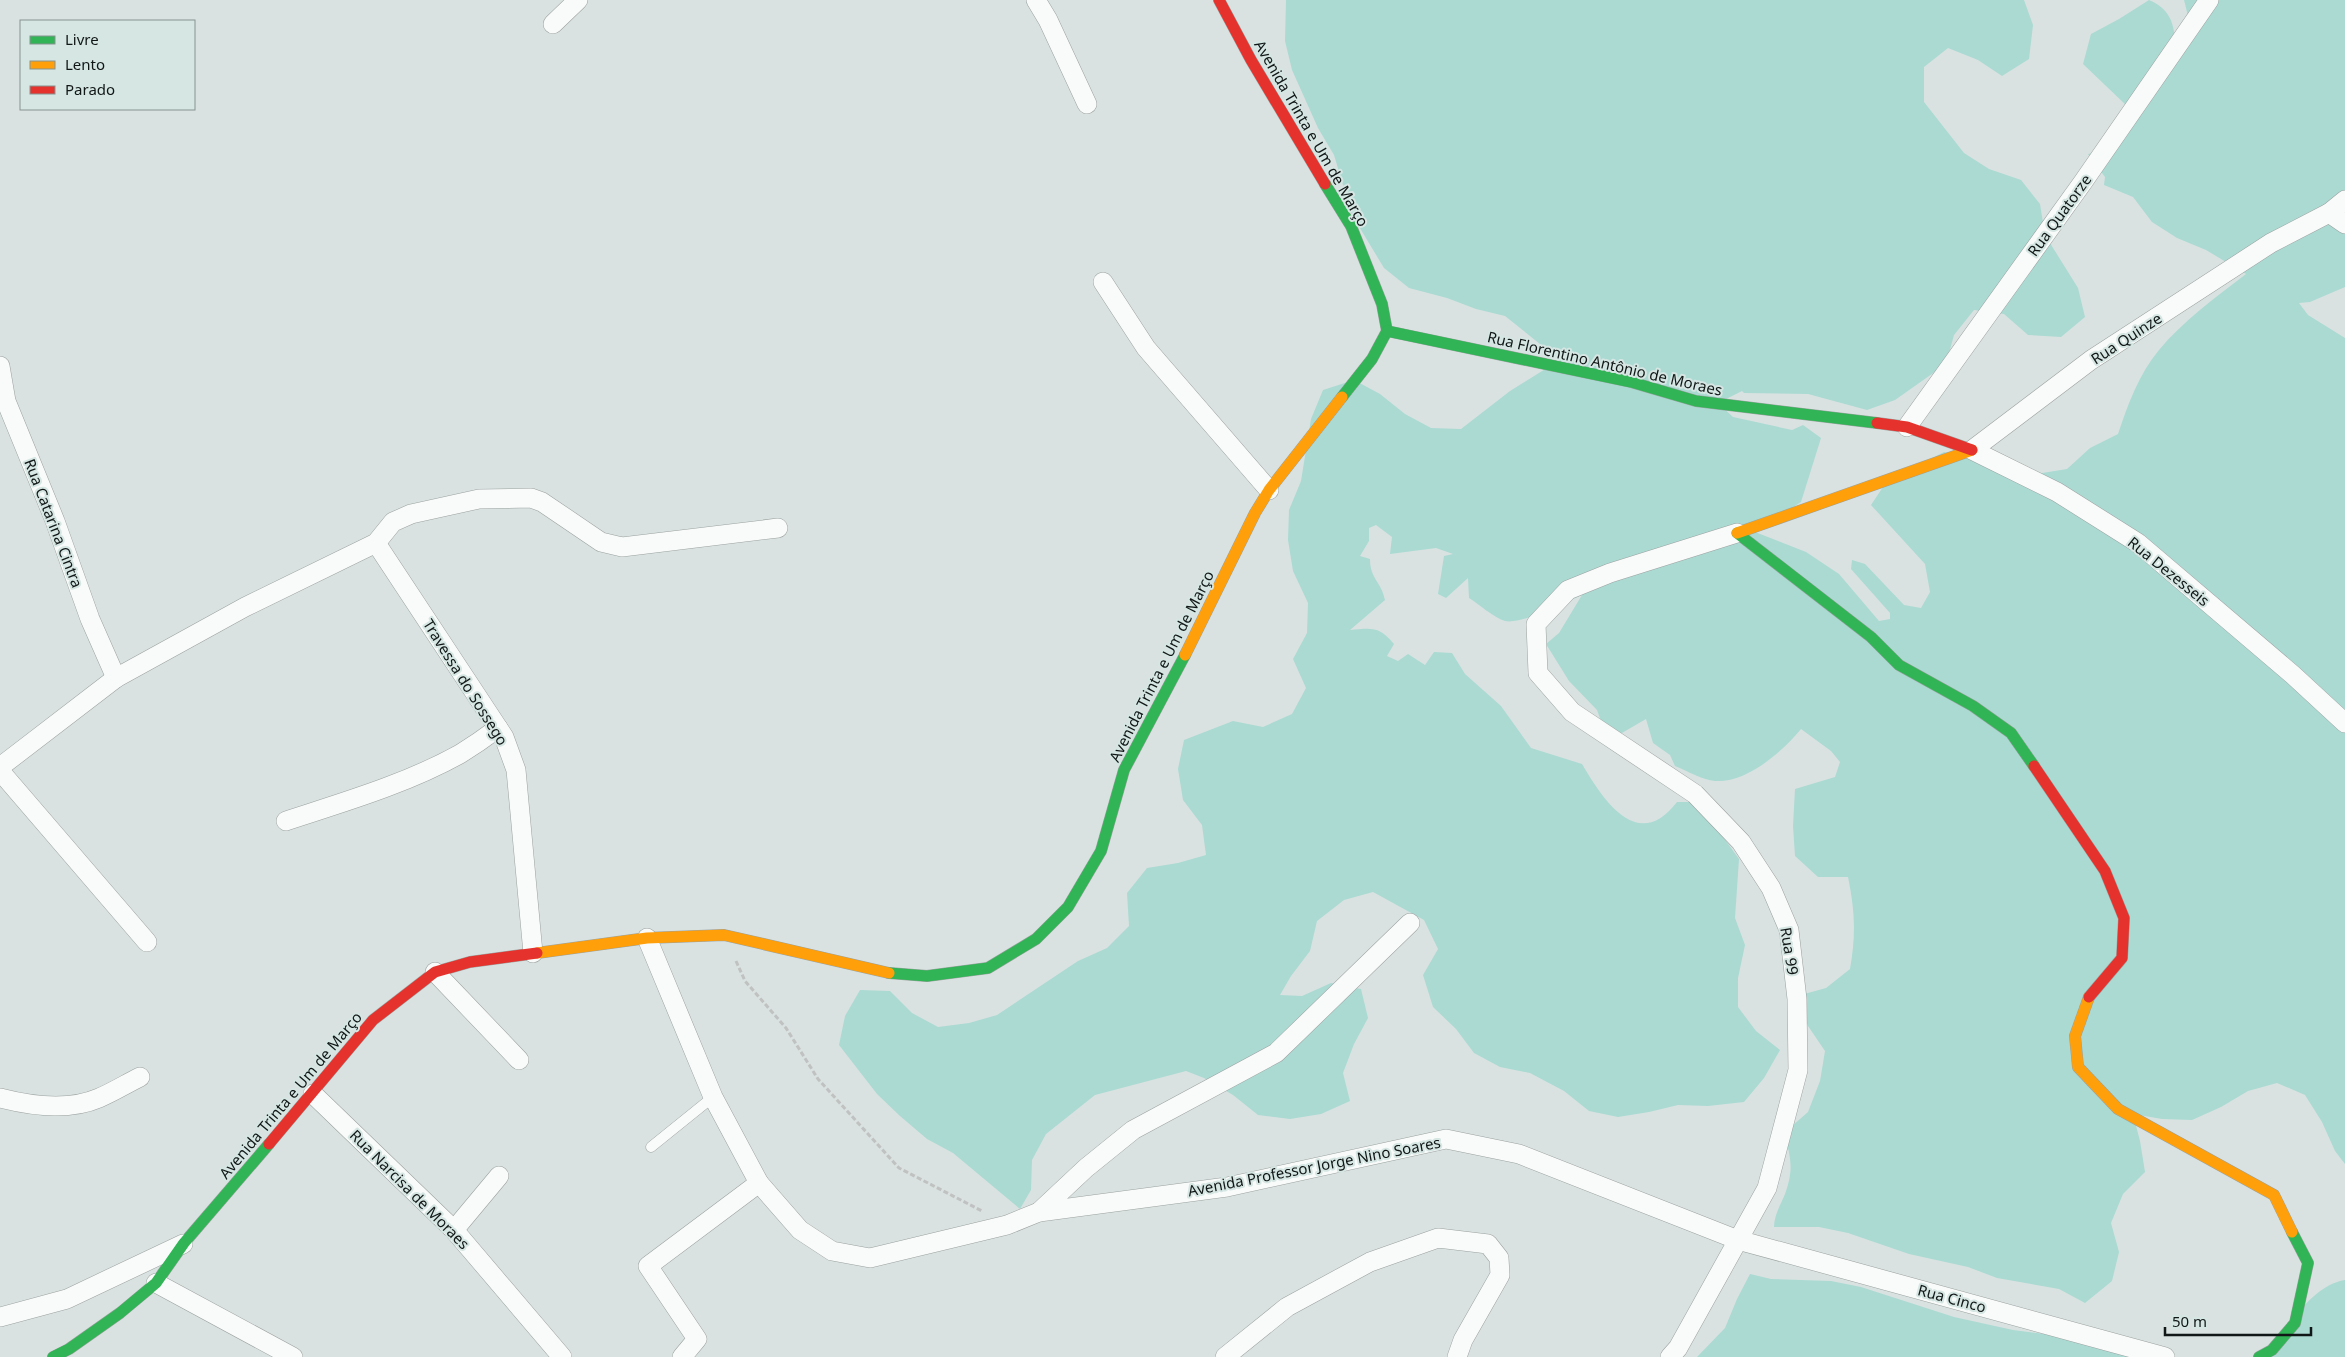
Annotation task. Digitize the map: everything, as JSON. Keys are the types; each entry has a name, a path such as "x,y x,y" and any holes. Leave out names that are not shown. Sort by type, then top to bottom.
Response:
{"street":[{"path":"554,24 578,0"},
{"path":"1036,0 1048,20 1087,104"},
{"name":"Avenida Trinta e Um de Março","path":"53,1357 69,1349 120,1313 156,1283 184,1243 313,1094 374,1020 435,972 470,962 647,938 724,936 889,973 927,976 988,968 1036,939 1068,907 1101,851 1124,770 1197,633 1255,513 1269,490 1372,359 1387,331 1382,304 1351,226 1251,60 1219,0"},
{"name":"Rua Quatorze","path":"1907,427 2083,182 2209,0"},
{"name":"Rua Quinze","path":"1972,450 2091,360 2271,243 2329,213 2345,200"},
{"path":"2329,213 2345,224"},
{"path":"1104,282 1146,348 1269,490"},
{"name":"Rua Florentino Antônio de Moraes","path":"1387,331 1631,382 1696,402 1907,427"},
{"name":"Rua Catarina Cintra","path":"0,366 6,400 55,521 90,619 116,678"},
{"path":"1907,427 1972,450"},
{"path":"1737,533 1972,450"},
{"name":"Rua Dezesseis","path":"1972,450 2057,492 2138,543 2293,675 2345,723"},
{"path":"0,766 116,678 230,616 376,543 393,522 411,514 479,498 523,497 542,502 601,542 622,547 778,528"},
{"path":"1737,533 1870,637 1899,665 1973,706 2011,732 2105,871 2124,918 2122,958 2088,999 2075,1036 2078,1067 2118,1109 2274,1195 2308,1263 2295,1323 2272,1350 2259,1357"},
{"name":"Rua 99","path":"1670,1357 1678,1348 1767,1188 1798,1070 1797,999 1789,930 1770,888 1741,842 1702,801 1695,794 1572,712 1538,673 1536,624 1568,590 1610,573 1737,533"},
{"name":"Travessa do Sossego","path":"376,543 504,738 516,770 533,953"},
{"path":"286,820 345,802 423,772 461,753 498,728"},
{"path":"0,771 146,942"},
{"path":"1039,1212 1086,1168 1133,1130 1276,1053 1410,923"},
{"name":"Avenida Professor Jorge Nino Soares","path":"647,938 713,1097 759,1183 800,1230 832,1251 870,1258 1007,1225 1039,1212 1228,1187 1446,1139 1519,1154 1738,1240"},
{"path":"435,972 519,1060"},
{"path":"0,1098 21,1103 65,1106 97,1099 140,1077"},
{"name":"Rua Narcisa de Moraes","path":"313,1094 454,1230 562,1357"},
{"path":"454,1230 499,1176"},
{"path":"682,1357 697,1339 648,1266 759,1183"},
{"path":"1226,1357 1287,1307 1370,1262 1438,1238 1488,1244 1499,1258 1500,1276 1463,1340 1457,1357"},
{"name":"Rua Cinco","path":"1738,1240 2165,1357"},
{"path":"0,1317 67,1299 184,1243"},
{"path":"156,1283 293,1357"}],"lane":[{"path":"651,1147 713,1097"}],"path":[{"path":"724,936 745,981 786,1028 818,1079 899,1168 1007,1225"}],"shaded area":[{"path":"1286,0 2024,0 2033,25 2029,59 2002,76 1978,60 1948,48 1924,67 1924,102 1964,153 1989,169 2021,180 2040,204 2045,235 2078,288 2085,317 2061,337 2028,335 2004,314 1974,310 1954,335 1946,364 1895,400 1867,410 1808,394 1744,393 1742,391 1718,403 1733,417 1792,430 1803,425 1821,438 1801,502 1755,532 1806,552 1839,574 1879,621 1890,619 1890,613 1851,569 1852,560 1865,564 1904,605 1921,608 1930,592 1925,564 1871,505 1887,481 1944,452 2036,474 2067,469 2090,448 2118,434 2140,379 2159,350 2189,319 2246,274 2206,250 2177,238 2152,222 2133,197 2104,185 2105,177 2088,154 2094,153 2128,107 2083,64 2091,34 2149,0 2161,7 2169,16 2175,41 2189,20 2184,0 2345,0 2345,287 2310,302 2299,303 2308,315 2345,338 2345,1164 2335,1151 2322,1122 2305,1095 2277,1083 2248,1091 2221,1107 2192,1120 2162,1119 2133,1114 2145,1172 2123,1194 2111,1223 2119,1252 2112,1281 2085,1303 2059,1289 1997,1278 1968,1267 1909,1254 1848,1233 1819,1227 1774,1227 1776,1214 1790,1177 1790,1157 1784,1133 1808,1112 1820,1081 1825,1051 1808,1026 1797,996 1826,988 1850,969 1854,934 1848,877 1818,877 1795,856 1793,826 1795,789 1835,777 1840,762 1831,751 1801,729 1784,747 1763,764 1739,777 1715,781 1700,777 1675,766 1670,755 1653,743 1646,719 1608,741 1597,710 1569,681 1546,644 1559,633 1582,595 1522,620 1505,621 1491,614 1469,598 1468,578 1446,598 1438,594 1444,556 1453,554 1436,548 1390,554 1392,537 1376,525 1369,528 1369,541 1360,556 1370,559 1370,566 1385,600 1350,630 1370,629 1384,634 1394,644 1387,656 1398,661 1408,654 1425,665 1434,652 1452,653 1465,674 1501,706 1531,748 1582,764 1600,792 1622,816 1635,822 1648,823 1662,817 1677,802 1698,802 1739,859 1735,918 1745,945 1738,978 1738,1007 1756,1031 1780,1050 1764,1078 1744,1102 1708,1106 1678,1105 1618,1117 1589,1111 1564,1091 1530,1073 1500,1067 1474,1053 1456,1029 1433,1007 1423,975 1438,949 1424,920 1373,892 1344,900 1317,921 1310,951 1291,976 1280,995 1302,996 1331,983 1361,989 1368,1018 1354,1044 1343,1073 1350,1101 1321,1114 1290,1119 1258,1115 1233,1095 1204,1078 1186,1071 1095,1095 1046,1134 1032,1160 1031,1190 1020,1209 953,1153 927,1139 877,1094 839,1045 845,1016 860,990 890,991 912,1013 938,1027 969,1023 997,1015 1078,961 1107,948 1129,926 1127,893 1147,868 1178,863 1206,855 1202,825 1183,800 1178,769 1184,740 1233,721 1263,727 1292,714 1306,688 1293,659 1307,633 1308,603 1293,571 1288,540 1289,510 1301,481 1311,419 1323,390 1354,380 1380,394 1405,414 1431,428 1461,429 1510,391 1560,360 1505,316 1409,288 1384,268 1352,215 1334,155 1318,128 1292,70 1285,41"},
{"path":"1750,1274 1771,1279 1831,1281 1861,1287 1954,1317 2013,1330 2045,1334 2141,1357 1697,1357 1725,1328"},
{"path":"2345,1280 2345,1357 2265,1357 2299,1311 2310,1300 2333,1284"}],"traffic: fast":[{"path":"1325,184 1351,226 1382,304 1387,331 1372,359 1342,397"},
{"path":"1387,331 1631,382 1696,401 1877,423"},
{"path":"1737,533 1871,637 1899,665 1973,706 2011,733 2034,766"},
{"path":"889,973 927,976 988,968 1036,939 1068,907 1101,851 1124,770 1185,655"},
{"path":"53,1357 69,1349 120,1313 156,1283 184,1243 269,1144"},
{"path":"2259,1357 2272,1350 2295,1323 2308,1263 2292,1232"}],"traffic: slow":[{"path":"1185,655 1255,513 1269,490 1342,397"},
{"path":"1737,533 1972,450"},
{"path":"537,953 647,938 724,935 889,973"},
{"path":"2089,997 2075,1036 2078,1067 2118,1109 2274,1195 2292,1232"}],"traffic: jam":[{"path":"1219,0 1251,60 1325,184"},
{"path":"1877,423 1907,427 1972,450"},
{"path":"2034,766 2105,871 2124,918 2122,958 2089,997"},
{"path":"269,1144 373,1020 435,972 470,962 537,953"}]}
